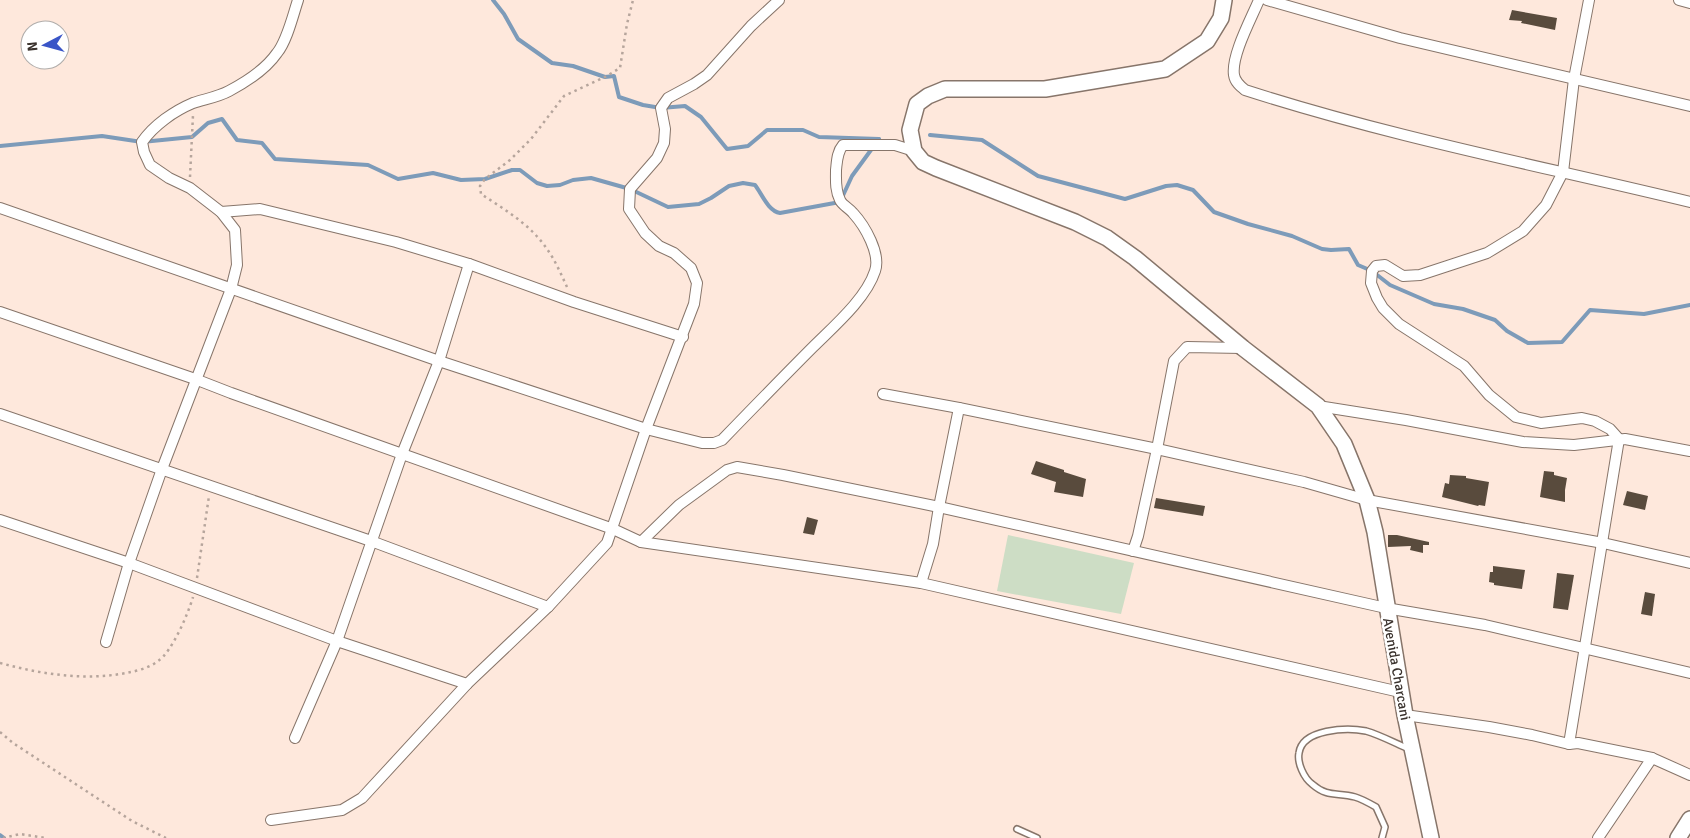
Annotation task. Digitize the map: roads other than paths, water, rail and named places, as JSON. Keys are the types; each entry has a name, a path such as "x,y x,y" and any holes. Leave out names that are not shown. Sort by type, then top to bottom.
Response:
{"main road":[{"path":"913,149 910,130 917,104 928,96 945,89 1045,89 1165,69 1207,40 1221,18 1224,0"},
{"name":"Avenida Charcani","path":"913,149 923,162 936,168 1075,222 1107,238 1136,258 1243,348 1318,406 1344,444 1367,500 1375,532 1400,692 1431,838"},
{"path":"1678,838 1690,819"}],"street":[{"path":"106,642 129,564 162,469 231,289 237,265 234,230 221,212 190,188 169,178 150,165 142,142 148,133 168,117 193,104 230,91 264,68 278,52 290,26 298,0"},
{"path":"270,820 342,810 362,798 467,684 548,607 607,543 646,429 683,337 694,304 697,283 691,268 674,253 659,246 645,233 629,209 630,189 656,158 664,143 665,129 661,108 668,98 694,84 707,74 779,0"},
{"path":"1259,0 1234,61 1234,76 1238,84 1245,90 1300,108 1495,158 1690,202"},
{"path":"1267,0 1400,38 1690,106"},
{"path":"1589,0 1574,79 1563,172 1546,204 1523,232 1487,253 1411,277 1403,276 1385,265 1376,266 1372,271 1371,283 1383,308 1399,324 1464,366 1489,395 1516,417 1541,423 1582,418 1596,420 1610,429 1620,439"},
{"path":"1679,0 1690,3"},
{"path":"0,208 439,361 646,429 702,443 714,443 722,440 843,317 863,294 876,272 876,253 868,236 853,213 840,202 836,190 840,149 843,145 895,145 913,149"},
{"path":"221,212 260,209 396,242 469,264 574,302 683,337"},
{"path":"295,738 337,641 402,454 439,361 469,264"},
{"path":"0,312 196,379 613,529 641,542 921,583 1400,692"},
{"path":"1133,551 1157,449 1174,361 1187,347 1243,348"},
{"path":"883,394 1157,449 1304,482 1367,500 1603,543 1690,562"},
{"path":"1318,406 1523,442 1574,445 1620,439 1690,450"},
{"path":"921,583 933,544 959,408"},
{"path":"0,414 371,541 548,607"},
{"path":"1570,744 1620,439"},
{"path":"641,542 679,505 727,470 737,468 783,475 939,507 1386,608 1485,625 1690,673"},
{"path":"0,520 129,564 337,641 467,684"},
{"path":"1405,715 1532,734 1570,744 1578,743 1652,758 1690,775"},
{"path":"1598,838 1652,758"}],"lane":[{"path":"1382,838 1385,827 1376,806 1355,797 1325,794 1310,783 1301,768 1298,755 1301,745 1313,735 1338,729 1366,731 1413,751"},
{"path":"1017,829 1037,838"}],"waterway":[{"path":"493,0 504,14 518,39 552,63 573,66 605,77 614,76 619,97 643,105 661,108 685,106 701,117 727,149 748,146 767,130 803,130 819,137 879,139"},
{"path":"0,146 102,136 142,142 192,137 208,123 222,119 237,140 262,143 275,159 368,165 398,179 433,173 461,180 485,179 512,170 520,170 537,183 547,186 591,178 630,189 668,207 699,204 729,186 743,183 755,185 769,206 780,213 840,202 852,176 879,139"},
{"path":"930,135 982,140 1038,176 1125,199 1166,186 1177,185 1193,190 1214,212 1292,236 1322,249 1349,249 1358,265 1372,271 1390,285 1434,304 1463,309 1495,320 1507,331 1528,343 1562,342 1590,310 1644,314 1690,305"},
{"path":"0,835 4,838"}]}
